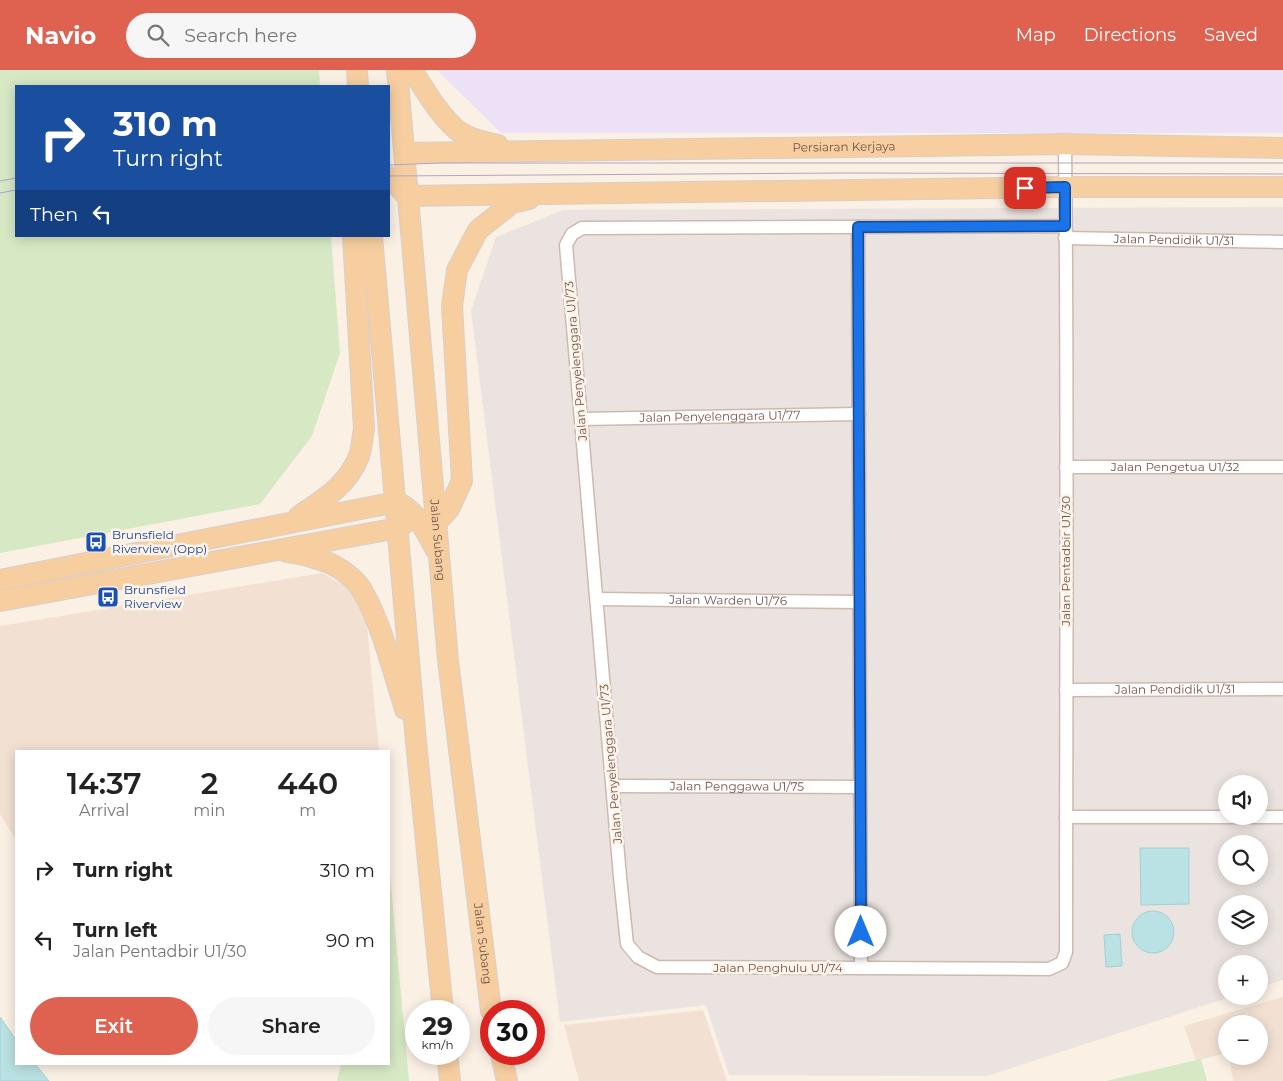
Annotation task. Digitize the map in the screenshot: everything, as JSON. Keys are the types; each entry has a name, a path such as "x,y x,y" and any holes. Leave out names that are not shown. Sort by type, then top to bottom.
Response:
{"main road":[{"name":"Jalan Subang","path":"397,70 448,660 490,1000"},
{"path":"412,70 431,98 458,131 478,141 525,151"},
{"name":"Persiaran Kerjaya","path":"405,153 1065,144 1283,148"},
{"path":"390,169 405,153"},
{"path":"390,178 407,196 1065,187 1283,187"},
{"path":"436,523 449,509 462,480 452,306 457,270 478,230 512,203 546,194"},
{"path":"367,237 396,502 416,742 442,1000"},
{"path":"292,521 329,496 346,480 360,454 364,429 367,237"},
{"path":"0,601 398,528 416,515 426,498 432,479"},
{"path":"0,580 396,502 405,505 416,515 438,553"},
{"path":"275,550 309,556 335,566 353,580 363,591 378,626 416,742"},
{"path":"448,1065 450,1081"},
{"path":"495,1065 497,1081"},
{"path":"503,1065 507,1081"}],"street":[{"name":"Jalan Pentadbir U1/30","path":"1049,969 1062,963 1066,952 1065,144"},
{"name":"Jalan Penyelenggara U1/73","path":"657,967 638,957 627,944 566,245 572,234 582,228 858,227 1065,232"},
{"path":"858,227 861,968"},
{"name":"Jalan Pendidik U1/31","path":"1065,232 1283,242"},
{"name":"Jalan Penyelenggara U1/77","path":"581,418 858,414"},
{"name":"Jalan Pengetua U1/32","path":"1066,467 1283,466"},
{"name":"Jalan Warden U1/76","path":"597,599 859,602"},
{"name":"Jalan Pendidik U1/31","path":"1066,690 1283,689"},
{"name":"Jalan Penggawa U1/75","path":"613,786 860,787"},
{"path":"1066,817 1283,817"},
{"name":"Jalan Penghulu U1/74","path":"657,967 1049,969"}],"shaded area":[{"path":"437,70 1283,70 1283,133 501,133"},
{"path":"1283,207 1283,980 1268,985 1268,955 1218,955 1218,1001 987,1076 729,1075 706,1005 560,1022 471,311 496,237 563,210"},
{"path":"322,573 351,589 367,625 379,750 15,750 15,838 0,814 0,626"},
{"path":"1283,997 1283,1081 1233,1081 1230,1065 1268,1065 1268,1015 1222,1015 1256,1005 1268,1005 1268,1001"},
{"path":"703,1010 727,1081 579,1081 564,1025"},
{"path":"1218,1016 1218,1055 1196,1061 1184,1026"}],"green space":[{"path":"0,70 319,70 320,85 15,85 15,237 331,237 340,353 312,436 260,504 0,553"},
{"path":"390,875 405,1038 405,1065 408,1065 409,1081 337,1081 341,1065 390,1065"},
{"path":"1201,1059 1207,1081 1106,1081"}],"water":[{"path":"1140,848 1189,848 1189,904 1141,905"},
{"path":"1157,911 1165,914 1171,920 1174,932 1171,944 1165,950 1149,953 1141,950 1135,944 1132,928 1135,920 1141,914"},
{"path":"1120,934 1122,966 1106,967 1104,935"},
{"path":"0,1017 15,1039 15,1065 36,1065 49,1081 0,1081"}],"tram line":[{"path":"390,165 439,163 1283,163"},
{"path":"390,176 843,173 1283,174"},
{"path":"0,181 15,178"},
{"path":"0,193 15,190"}],"place":[{"name":"Brunsfield Riverview (Opp)","path":"96,542"},
{"name":"Brunsfield Riverview","path":"108,597"}],"route":[{"path":"861,932 858,227 1065,226 1065,187 1025,188"}]}
